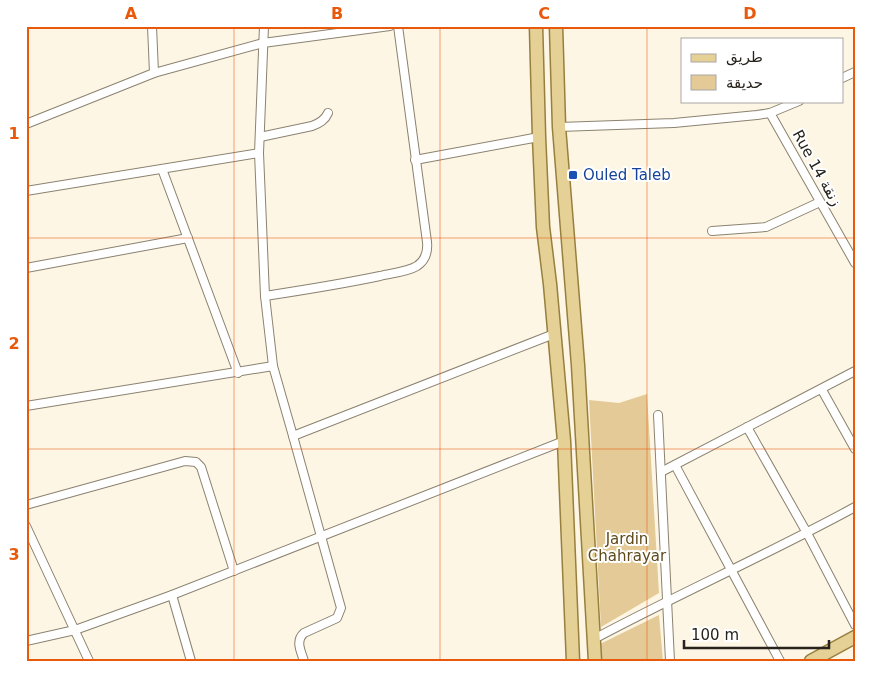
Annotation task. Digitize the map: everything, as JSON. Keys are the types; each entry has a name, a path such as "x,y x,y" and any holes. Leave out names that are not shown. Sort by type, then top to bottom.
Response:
{"main road":[{"path":"536,26 543,227 564,441 573,661"},
{"path":"556,26 559,126 578,365 596,661"},
{"path":"811,661 855,637"}],"street":[{"path":"152,26 154,73"},
{"path":"264,26 259,154 265,296 273,366 341,608 337,618 300,636 298,643 304,661"},
{"path":"26,124 154,73 263,42 390,26"},
{"path":"265,296 339,285 404,271 417,266 426,258 428,250 398,26"},
{"path":"559,126 674,123 770,114 797,102"},
{"path":"260,137 312,126 320,123 326,118 328,113"},
{"name":"Rue 14 زنقة","path":"770,114 855,263"},
{"path":"415,160 539,137"},
{"path":"26,191 259,154"},
{"path":"162,169 238,373"},
{"path":"712,231 766,227 820,202"},
{"path":"26,268 188,238"},
{"path":"294,436 554,334"},
{"path":"26,406 273,366"},
{"path":"661,472 855,372"},
{"path":"822,390 855,449"},
{"path":"658,415 670,661"},
{"path":"747,427 808,533 855,625"},
{"path":"26,641 75,630 172,595 564,441"},
{"path":"26,505 185,461 196,462 200,467 234,571"},
{"path":"675,465 780,661"},
{"path":"594,639 666,601 808,533 855,507"},
{"path":"26,526 89,661"},
{"path":"172,595 191,661"}],"green space":[{"name":"Jardin Chahrayar","path":"647,394 659,593 601,627 589,400 619,403"},
{"path":"659,615 663,661 601,661 600,644"}],"place":[{"name":"Ouled Taleb","path":"573,175"}]}
